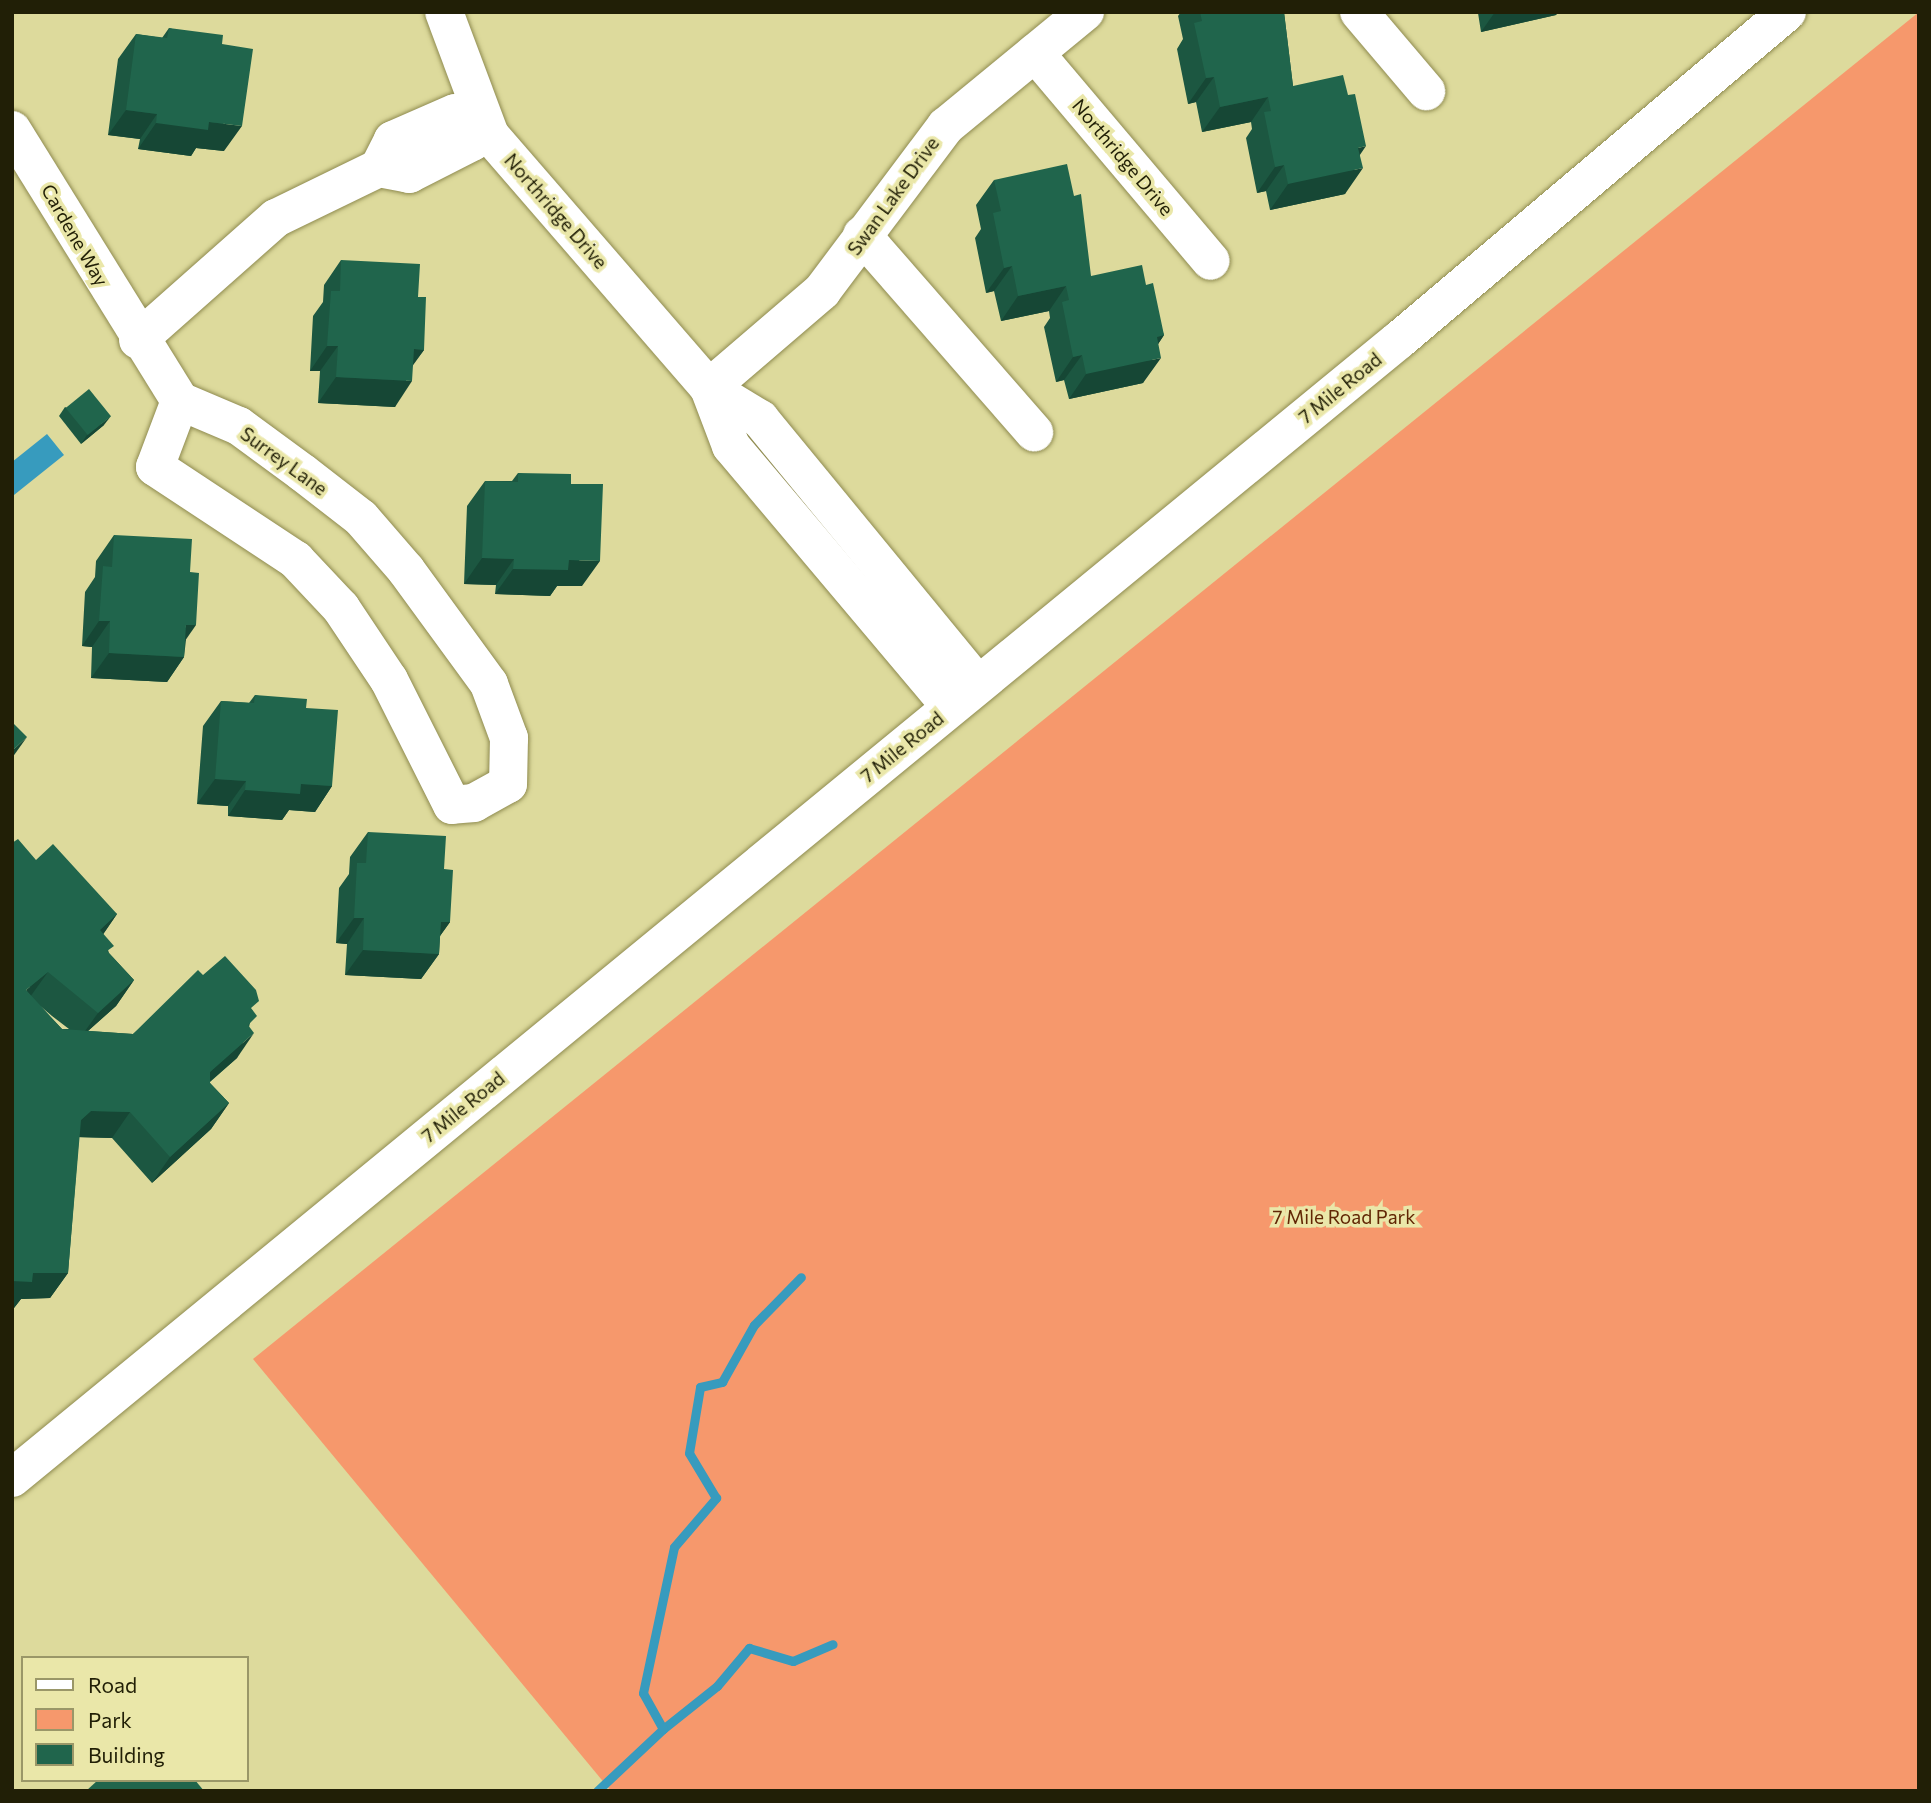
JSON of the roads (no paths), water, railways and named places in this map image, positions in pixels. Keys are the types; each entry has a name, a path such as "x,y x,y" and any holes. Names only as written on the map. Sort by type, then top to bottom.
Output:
{"street":[{"name":"Northridge Drive","path":"444,12 481,118 709,388 731,446 965,695"},
{"name":"Swan Lake Drive","path":"709,388 822,291 925,148 1086,12"},
{"path":"1359,12 1426,91"},
{"name":"7 Mile Road","path":"12,1478 965,695 1787,12"},
{"name":"Northridge Drive","path":"1035,53 1211,261"},
{"path":"180,401 138,340 276,218 379,168 394,140 455,113 481,118"},
{"name":"Cardene Way","path":"12,130 138,340"},
{"path":"862,235 1034,432"},
{"name":"Surrey Lane","path":"180,401 239,426 303,473 360,518 406,570 489,684 509,738 508,784 474,803 452,805 389,680 341,608 296,560 155,467 180,401"}],"water":[{"path":"47,434 64,455 14,495 12,462"}],"waterway":[{"path":"597,1791 663,1729 643,1693 674,1547 716,1498 689,1453 700,1387 722,1382 754,1325 801,1277"},
{"path":"663,1729 717,1686 749,1648 793,1661 833,1644"}],"park label":[{"name":"7 Mile Road Park","path":"1344,1217"}]}
